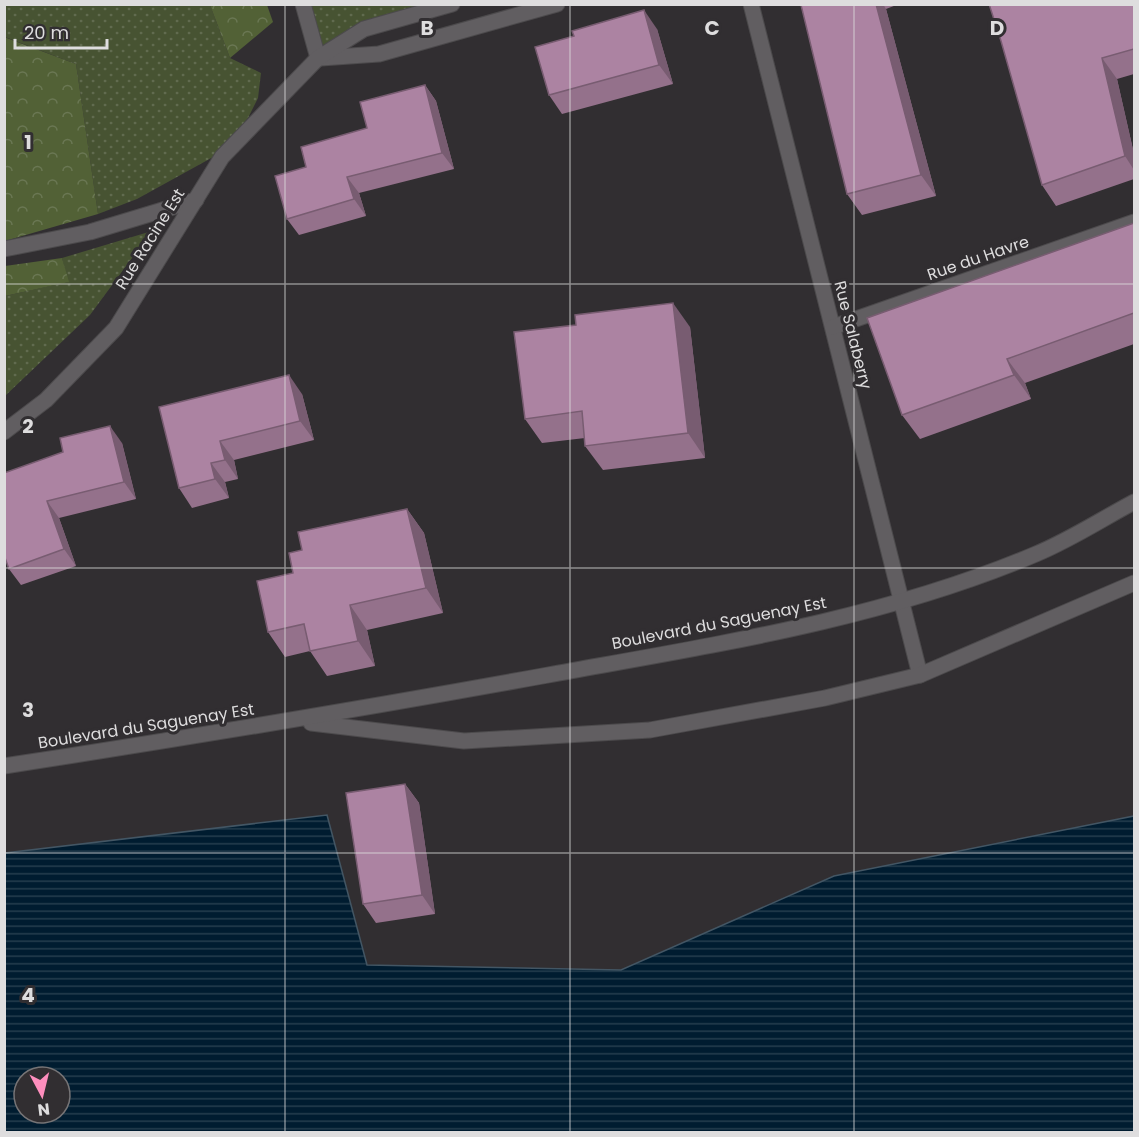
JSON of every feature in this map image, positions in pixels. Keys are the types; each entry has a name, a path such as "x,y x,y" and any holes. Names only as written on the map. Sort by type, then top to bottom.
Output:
{"main road":[{"path":"303,4 318,58 379,54 557,4"},
{"name":"Rue Racine Est","path":"4,432 46,400 116,328 222,157 318,58 364,29 452,4"},
{"name":"Rue Salaberry","path":"751,4 920,675"},
{"path":"4,249 90,232 196,200"},
{"name":"Rue du Havre","path":"832,327 1134,222"},
{"name":"Boulevard du Saguenay Est","path":"4,766 293,721 768,635 902,603 1039,553 1134,502"},
{"name":"Boulevard du Saguenay Est","path":"293,721 464,741 650,730 825,698 920,675 1134,584"}],"green space":[{"path":"4,5 210,5 230,58 261,73 258,98 248,118 215,156 137,199 98,214 76,64 5,37"},
{"path":"210,5 267,5 273,22 230,58"},
{"path":"303,5 452,5 364,29 318,58"},
{"path":"4,37 76,64 98,214 5,241"},
{"path":"152,231 90,315 5,396 5,296 68,282 62,258"},
{"path":"62,258 69,282 5,296 5,266"}],"water":[{"path":"327,815 367,965 621,970 834,876 1134,816 1134,1132 5,1132 5,853"}],"building":[{"path":"876,4 921,175 847,194 801,5"},
{"path":"989,4 1134,4 1134,49 1102,58 1125,156 1042,185"},
{"path":"644,10 659,65 549,95 535,47 574,36 572,31"},
{"path":"425,85 442,153 347,177 354,199 287,219 275,176 306,167 301,147 367,128 360,102"},
{"path":"1134,223 1134,313 1007,359 1014,375 902,415 867,318"},
{"path":"673,303 688,433 585,446 582,411 525,419 514,332 576,325 575,315"},
{"path":"289,375 300,421 220,441 225,460 211,463 215,479 179,488 159,407"},
{"path":"110,426 124,482 47,501 64,549 9,569 4,555 4,473 63,452 60,438"},
{"path":"407,509 426,588 350,605 358,641 310,651 304,624 268,632 257,581 293,573 289,553 302,550 298,532"},
{"path":"405,784 422,895 363,904 346,793"}]}
